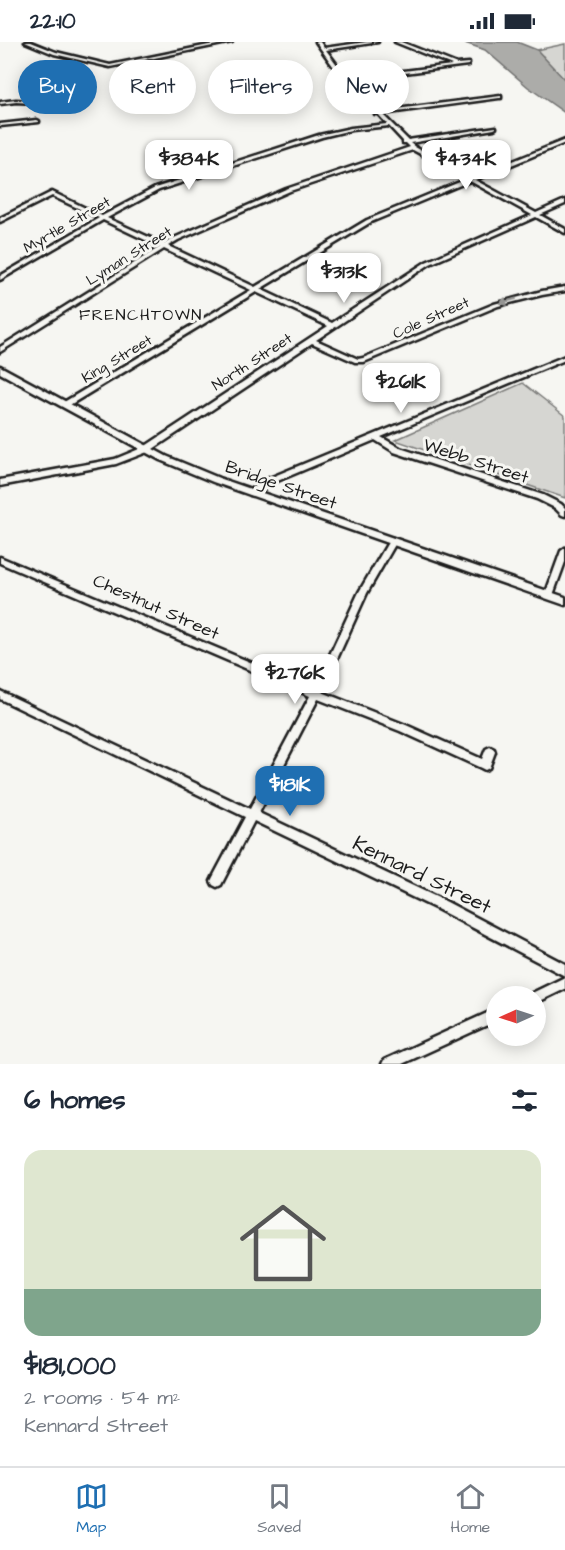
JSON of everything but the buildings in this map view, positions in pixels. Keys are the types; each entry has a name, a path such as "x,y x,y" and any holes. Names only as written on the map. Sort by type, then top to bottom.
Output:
{"street":[{"path":"27,42 55,53 110,66 230,42"},
{"path":"318,42 332,60"},
{"path":"325,49 376,42"},
{"path":"397,42 458,66"},
{"path":"409,72 468,64"},
{"path":"409,109 499,97"},
{"path":"0,104 18,101"},
{"path":"378,114 413,148 565,231"},
{"path":"0,125 37,121"},
{"name":"Myrtle Street","path":"0,278 146,194 338,132 388,125"},
{"path":"405,142 494,128"},
{"name":"King Street","path":"66,404 369,221 565,141"},
{"name":"Lyman Street","path":"0,350 164,246 288,190 413,148"},
{"path":"0,220 52,194 333,326"},
{"name":"North Street","path":"0,483 116,461 147,449 428,263 565,202"},
{"name":"Cole Street","path":"311,340 357,361 364,360 495,305 542,292 565,289"},
{"path":"253,493 265,483 565,358"},
{"name":"Bridge Street","path":"0,369 147,449 216,480 565,601"},
{"name":"Webb Street","path":"377,438 397,450 540,497 558,506 565,513"},
{"path":"217,881 317,693 363,592 393,541"},
{"path":"549,595 565,551"},
{"name":"Chestnut Street","path":"0,560 484,765 490,752"},
{"name":"Kennard Street","path":"0,695 443,906 565,970"},
{"path":"546,992 565,983"},
{"path":"388,1064 486,1020"}],"shaded area":[{"path":"462,42 517,42 537,50 565,80 565,113 528,87 485,50"},
{"path":"565,44 565,80 552,70 543,56 532,51"},
{"path":"523,383 565,416 565,498 395,440"}],"district":[{"name":"FRENCHTOWN","path":"141,315"}]}
